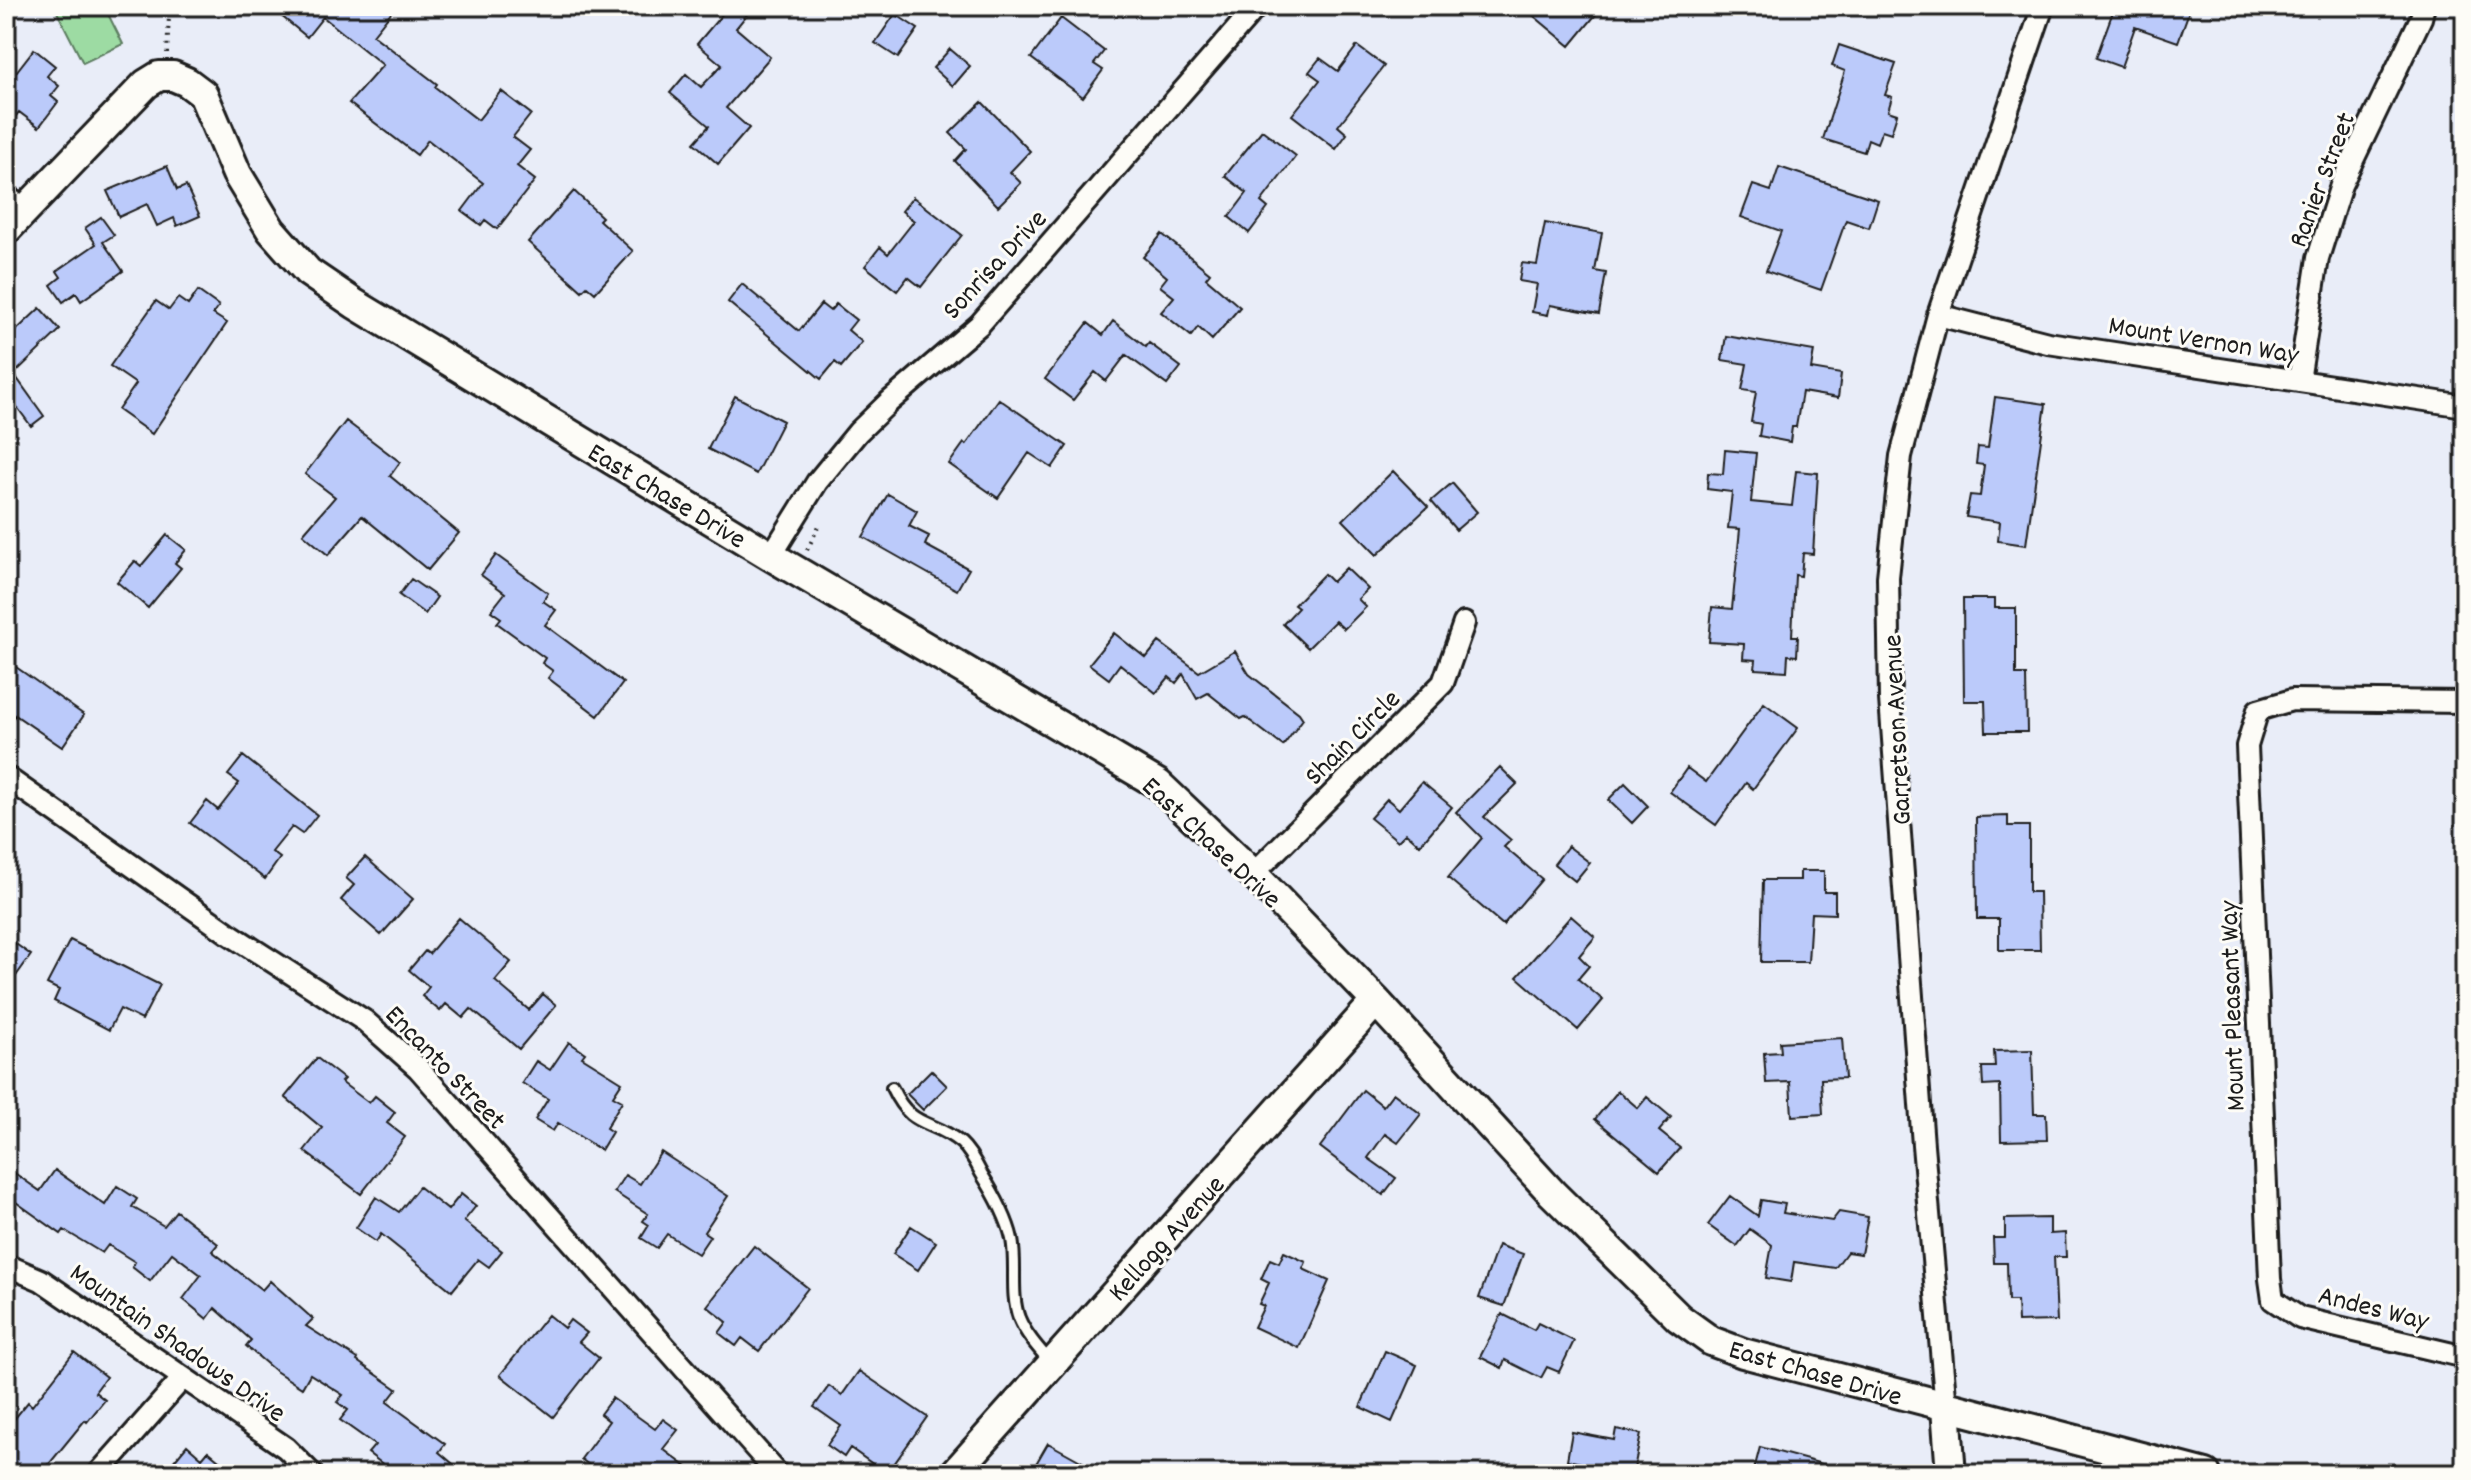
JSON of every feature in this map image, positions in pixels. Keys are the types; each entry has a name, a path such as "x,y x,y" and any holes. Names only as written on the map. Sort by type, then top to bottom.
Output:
{"street":[{"name":"Sonrisa Drive","path":"771,556 817,482 858,432 979,325 1257,6"},
{"name":"Garretson Avenue","path":"1951,1474 1890,699 1888,577 1901,456 1938,315 2043,6"},
{"name":"Ranier Street","path":"2299,381 2318,258 2341,185 2424,6"},
{"path":"12,211 170,64"},
{"name":"East Chase Drive","path":"170,64 203,94 242,183 271,230 308,272 398,333 1158,784 1253,874 1376,1001 1552,1193 1682,1321 1711,1341 1743,1353 2206,1474"},
{"name":"Mount Vernon Way","path":"1938,315 2048,343 2465,406"},
{"name":"Shain Circle","path":"1253,874 1443,683 1464,623"},
{"name":"Mount Pleasant Way","path":"2273,1300 2247,746 2258,710 2292,700 2465,702"},
{"name":"Encanto Street","path":"6,777 228,933 365,1021 418,1068 778,1474"},
{"name":"Kellogg Avenue","path":"954,1474 1376,1001"},
{"name":"Mountain Shadows Drive","path":"6,1265 41,1280 286,1448 312,1474"},
{"name":"Andes Way","path":"2273,1300 2300,1318 2465,1357"},
{"path":"98,1474 182,1379"}],"lane":[{"path":"892,1088 898,1102 919,1123 943,1131 963,1144 982,1174 1012,1238 1015,1302 1019,1319 1052,1364"}],"path":[{"path":"162,6 169,16 170,64"}],"green space":[{"path":"54,6 104,6 123,44 83,63"}],"building":[{"path":"269,6 396,6 373,35 437,84 435,87 478,120 501,91 531,114 513,137 530,150 517,166 535,180 497,229 485,220 481,225 462,211 483,183 428,140 417,155 349,103 383,65 323,17 307,37"},
{"path":"729,6 754,6 736,28 770,57 726,108 749,128 718,164 694,143 709,126 670,93 686,74 701,87 722,65 697,44"},
{"path":"1522,6 1603,6 1570,46"},
{"path":"2115,6 2191,6 2178,42 2135,27 2121,67 2096,58"},
{"path":"895,14 918,29 898,58 875,43"},
{"path":"1061,18 1104,51 1094,64 1103,70 1083,97 1031,58"},
{"path":"1839,45 1896,64 1885,95 1892,97 1888,111 1897,114 1891,133 1882,130 1877,143 1868,139 1864,152 1823,139 1845,71 1832,66"},
{"path":"1357,46 1384,66 1338,126 1347,134 1336,149 1292,115 1320,80 1309,72 1320,58 1338,71"},
{"path":"34,49 55,66 47,76 59,86 51,96 58,102 39,127 19,112 6,129 6,85"},
{"path":"950,49 970,66 953,86 933,68"},
{"path":"982,102 1030,151 1010,172 1021,183 998,206 955,161 966,149 950,133"},
{"path":"1262,130 1296,156 1261,202 1268,208 1249,233 1229,217 1247,193 1225,176"},
{"path":"167,166 177,190 186,186 200,216 177,226 174,218 157,226 147,204 119,217 107,191"},
{"path":"1779,167 1878,200 1869,228 1846,220 1821,290 1766,271 1781,231 1741,217 1753,185 1771,191"},
{"path":"574,191 602,217 599,220 633,251 595,293 587,286 582,291 528,242"},
{"path":"913,197 962,235 921,287 908,277 897,291 865,266 880,247 888,254 914,221 902,211"},
{"path":"101,217 114,235 103,242 123,271 81,301 76,293 63,302 51,285 61,277 57,271 96,244 85,228"},
{"path":"1545,223 1602,233 1595,271 1606,273 1599,314 1550,305 1548,315 1532,312 1537,284 1519,281 1522,263 1537,265"},
{"path":"1162,234 1210,273 1206,278 1240,307 1212,340 1198,327 1191,336 1161,312 1174,297 1160,286 1167,277 1143,257"},
{"path":"742,284 799,331 821,304 830,311 836,304 856,320 848,330 862,342 841,367 835,362 821,379 728,302"},
{"path":"198,291 219,306 213,314 227,323 152,434 118,410 136,384 110,366 156,301 169,310 178,298 188,305"},
{"path":"40,308 60,330 14,374 44,416 31,426 6,392 6,340"},
{"path":"1113,321 1146,347 1149,343 1181,367 1167,385 1126,355 1106,381 1095,372 1073,400 1045,379 1088,323 1103,335"},
{"path":"1726,336 1814,351 1811,369 1841,374 1838,398 1802,392 1790,442 1759,436 1761,424 1751,422 1756,392 1742,390 1747,364 1722,360"},
{"path":"735,396 783,421 756,474 708,449"},
{"path":"1995,397 2046,404 2026,545 1998,541 2000,522 1966,517 1970,495 1980,496 1984,465 1976,464 1978,447 1988,448"},
{"path":"999,399 1067,446 1052,468 1029,453 998,498 949,464"},
{"path":"346,421 400,462 390,476 459,533 428,570 362,516 328,555 303,534 335,497 305,474"},
{"path":"1725,450 1756,453 1751,502 1792,506 1796,471 1818,473 1813,554 1803,553 1801,576 1795,575 1792,636 1798,636 1797,656 1788,655 1787,671 1755,669 1756,660 1743,659 1744,644 1709,642 1712,607 1732,609 1740,529 1728,528 1732,492 1707,489 1708,473 1723,474"},
{"path":"1393,471 1428,507 1377,555 1343,520"},
{"path":"1452,483 1477,512 1456,530 1431,501"},
{"path":"888,494 917,511 909,526 929,536 925,545 969,569 957,590 863,537"},
{"path":"167,535 186,550 175,563 181,568 148,608 117,582 135,561 141,566"},
{"path":"496,555 548,593 543,601 556,610 545,625 623,683 598,716 548,678 553,671 542,663 545,658 497,623 501,618 491,611 505,593 481,575"},
{"path":"1346,568 1368,589 1358,599 1366,607 1344,629 1335,621 1308,648 1283,624 1298,608 1294,605 1324,574 1332,582"},
{"path":"411,579 437,597 425,614 399,595"},
{"path":"1963,599 1995,599 1995,608 2016,608 2016,675 2026,675 2027,732 1986,732 1985,701 1964,701"},
{"path":"1114,633 1146,658 1159,642 1199,672 1235,651 1249,674 1303,719 1283,746 1208,693 1197,699 1183,674 1176,683 1169,677 1156,693 1120,664 1109,679 1089,664"},
{"path":"6,660 84,715 62,747 15,715 6,728"},
{"path":"1764,703 1798,728 1753,789 1746,783 1716,825 1670,792 1687,768 1706,782"},
{"path":"243,756 317,815 302,834 292,827 272,852 280,858 265,879 190,823 207,801 218,810 239,783 228,775"},
{"path":"1500,767 1517,784 1484,817 1511,840 1504,847 1542,879 1503,925 1448,878 1482,838 1456,812"},
{"path":"1422,782 1452,807 1420,845 1406,833 1398,841 1370,818 1387,799 1399,809"},
{"path":"1625,783 1648,806 1632,823 1608,800"},
{"path":"2008,816 2008,826 2029,826 2029,892 2039,892 2040,950 1999,950 1999,919 1977,919 1976,817"},
{"path":"1568,846 1590,863 1575,881 1554,864"},
{"path":"365,857 413,899 381,935 341,900 354,885 346,878"},
{"path":"1800,871 1824,871 1824,892 1835,892 1835,914 1811,913 1808,962 1761,962 1763,880 1800,880"},
{"path":"1571,916 1595,937 1579,956 1589,966 1578,979 1603,1000 1578,1030 1517,977"},
{"path":"459,918 511,962 495,981 529,1010 543,994 556,1005 519,1049 471,1009 463,1018 446,1004 440,1011 422,996 429,987 409,970 425,951 429,954"},
{"path":"6,937 31,955 6,990"},
{"path":"70,940 160,985 142,1020 120,1009 109,1030 54,1001 59,990 47,984"},
{"path":"1842,1038 1845,1078 1821,1079 1823,1114 1792,1116 1790,1082 1766,1083 1764,1053 1781,1052 1780,1042"},
{"path":"569,1042 585,1053 582,1057 622,1082 613,1096 622,1101 606,1128 612,1132 601,1150 558,1123 553,1131 535,1120 548,1099 522,1083 536,1061 550,1070"},
{"path":"2032,1050 2034,1114 2046,1114 2047,1140 2001,1141 2000,1085 1983,1086 1982,1067 1995,1067 1994,1051"},
{"path":"317,1058 344,1079 341,1082 369,1103 375,1096 395,1112 387,1123 405,1137 361,1194 304,1151 322,1128 285,1097"},
{"path":"931,1070 947,1086 923,1110 907,1094"},
{"path":"1363,1090 1383,1106 1393,1093 1421,1114 1398,1143 1385,1134 1368,1158 1396,1178 1383,1195 1320,1147"},
{"path":"1618,1091 1638,1108 1647,1097 1671,1117 1659,1131 1680,1148 1659,1172 1595,1119"},
{"path":"661,1152 728,1196 704,1232 710,1236 698,1254 667,1234 657,1248 641,1238 649,1225 643,1221 648,1214 614,1192 625,1175 640,1184"},
{"path":"6,1167 40,1191 55,1170 105,1205 117,1186 137,1199 132,1207 164,1226 176,1211 218,1244 212,1251 262,1290 270,1281 313,1319 306,1326 358,1359 397,1389 387,1402 445,1444 439,1452 465,1474 406,1474 396,1467 392,1471 368,1453 375,1445 340,1420 348,1410 337,1402 343,1395 310,1374 302,1388 246,1346 251,1340 215,1308 207,1319 183,1299 201,1275 172,1253 150,1281 132,1267 135,1262 108,1245 102,1253 64,1230 61,1234 6,1195"},
{"path":"419,1187 448,1210 461,1194 476,1206 464,1221 502,1251 489,1267 478,1259 452,1291 381,1234 376,1242 356,1228 376,1197 399,1212"},
{"path":"1730,1196 1758,1216 1761,1200 1785,1204 1783,1213 1832,1221 1839,1212 1868,1217 1861,1254 1847,1252 1835,1268 1794,1262 1791,1282 1766,1278 1772,1245 1750,1229 1737,1246 1708,1225"},
{"path":"2050,1218 2050,1234 2065,1233 2066,1257 2054,1257 2057,1321 2018,1322 2017,1301 2008,1301 2007,1263 1994,1263 1993,1238 2005,1238 2005,1219"},
{"path":"911,1226 936,1242 918,1270 893,1254"},
{"path":"1498,1245 1523,1254 1504,1306 1479,1298"},
{"path":"754,1246 808,1288 759,1351 742,1338 736,1346 719,1333 727,1322 707,1306"},
{"path":"1284,1252 1306,1262 1303,1269 1329,1281 1299,1348 1254,1327 1264,1306 1259,1304 1269,1283 1261,1279 1270,1259 1279,1263"},
{"path":"1502,1314 1534,1330 1538,1323 1574,1341 1559,1372 1547,1367 1541,1378 1505,1360 1502,1368 1480,1357"},
{"path":"548,1315 564,1328 570,1320 587,1333 579,1342 599,1358 553,1417 500,1375"},
{"path":"1385,1351 1417,1365 1392,1422 1360,1407"},
{"path":"74,1352 106,1377 95,1392 105,1400 41,1474 6,1474 6,1429 28,1402 32,1406"},
{"path":"859,1371 927,1417 887,1474 850,1448 844,1457 827,1445 841,1426 814,1407 829,1386 842,1395"},
{"path":"612,1398 655,1429 663,1419 678,1430 663,1449 696,1474 601,1474 581,1459 609,1421 600,1414"},
{"path":"1616,1429 1641,1434 1633,1474 1584,1474 1586,1464 1567,1460 1572,1432 1614,1440"},
{"path":"1048,1443 1104,1474 1030,1474"},
{"path":"187,1445 202,1458 208,1451 236,1474 163,1474"},
{"path":"1760,1447 1837,1468 1836,1474 1753,1474"}]}
